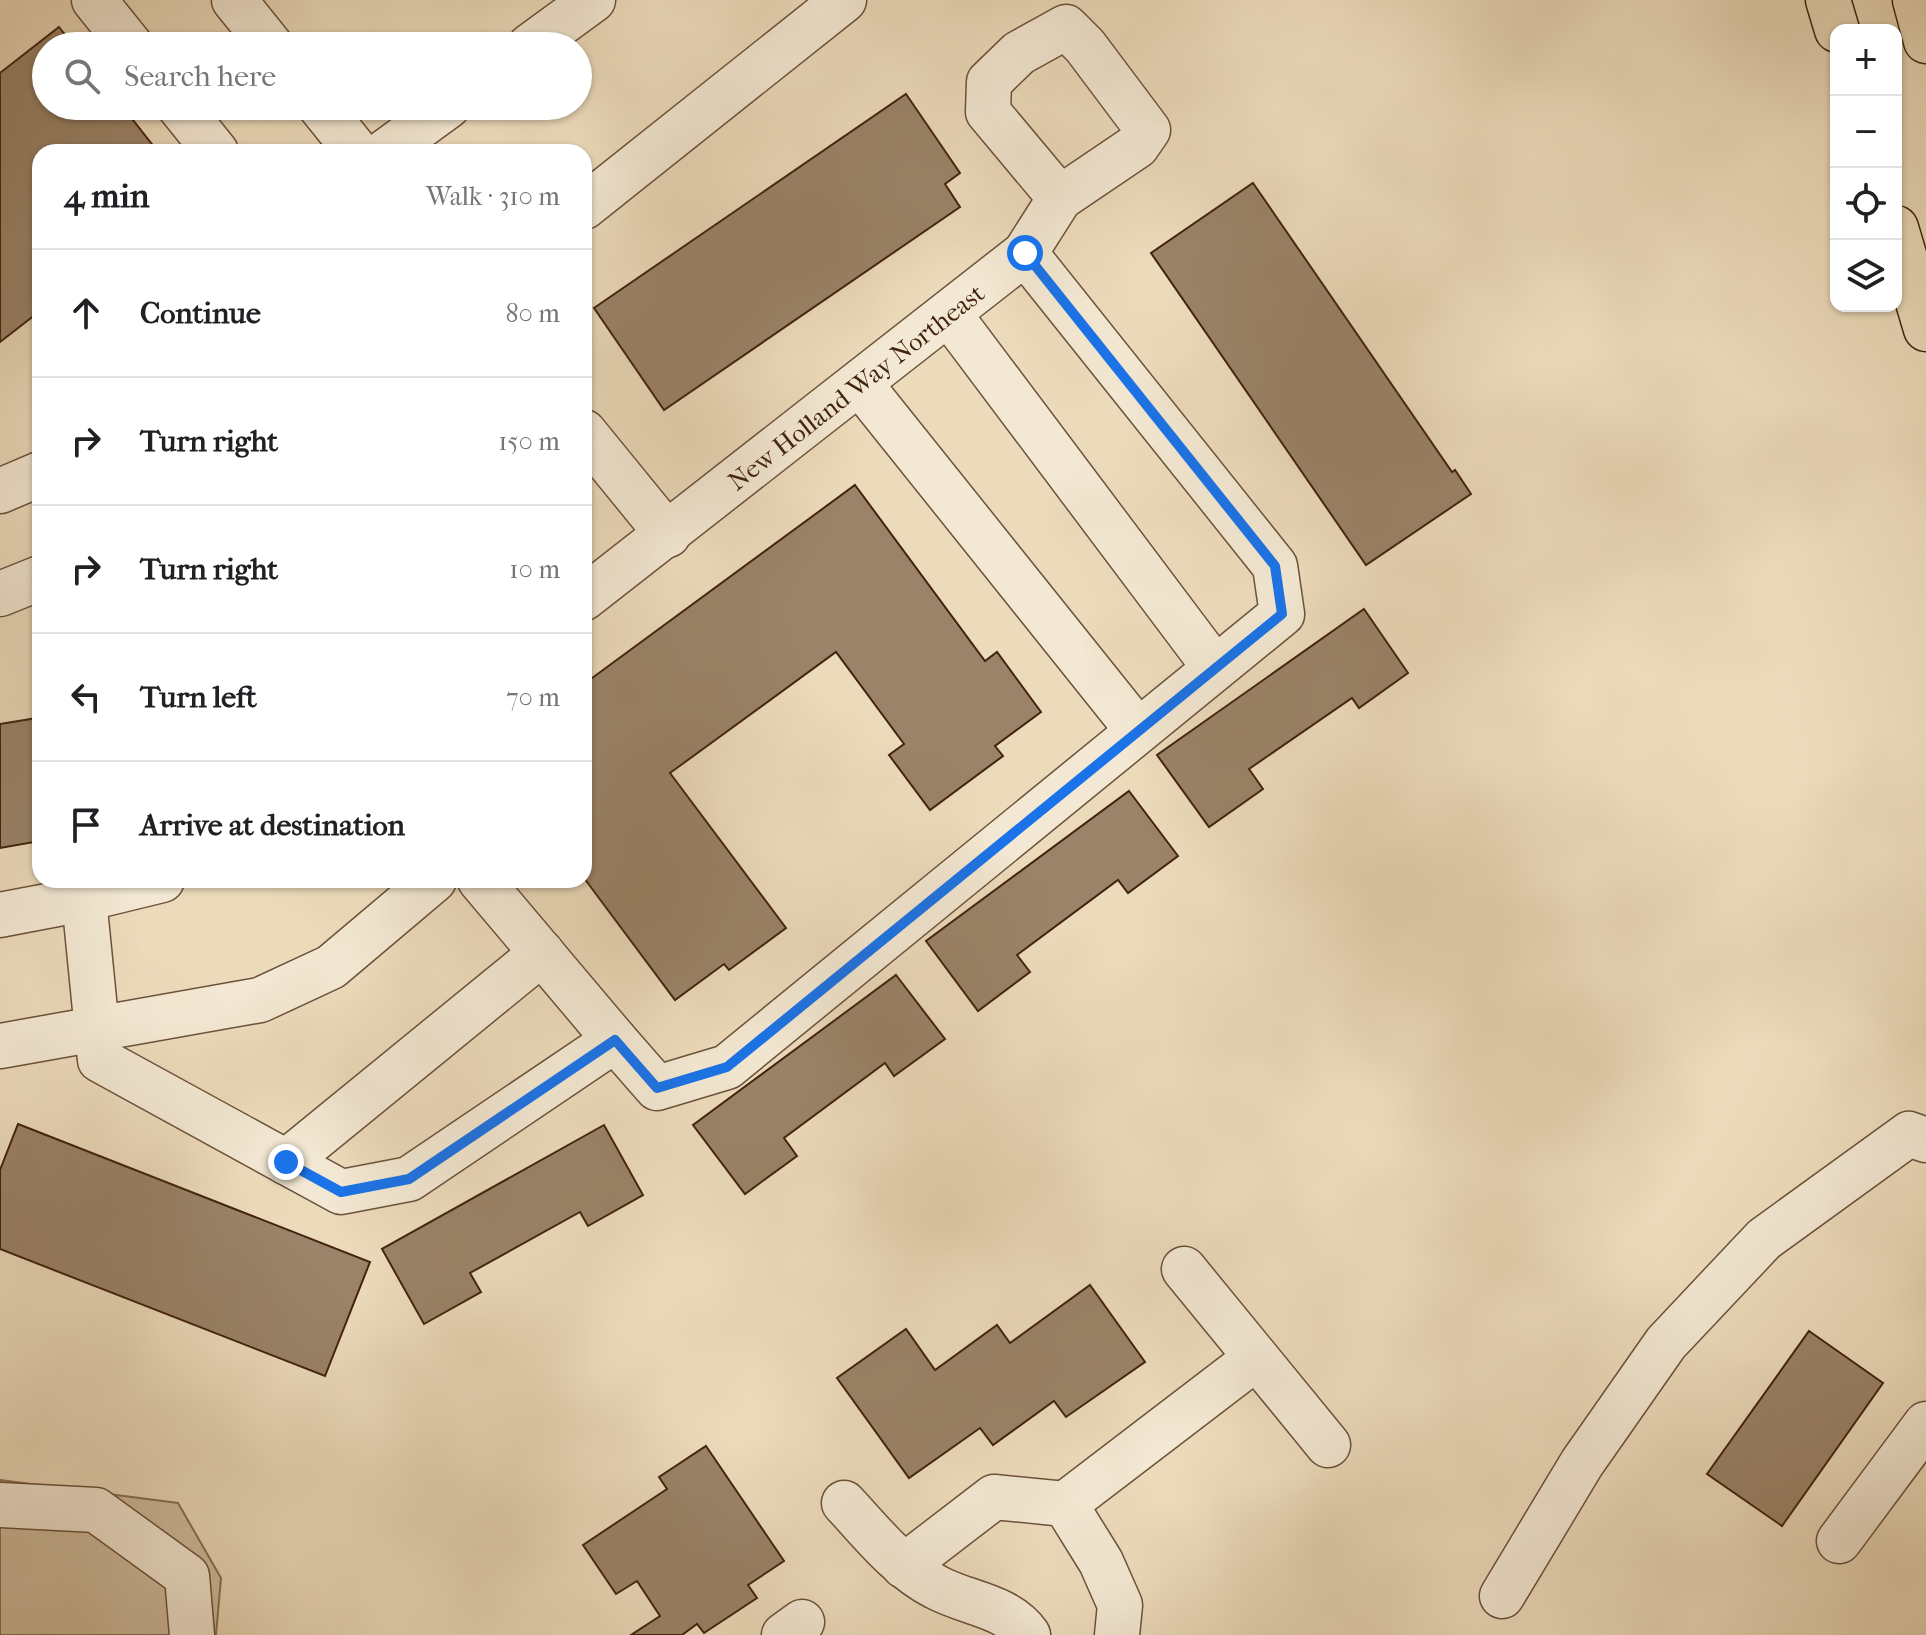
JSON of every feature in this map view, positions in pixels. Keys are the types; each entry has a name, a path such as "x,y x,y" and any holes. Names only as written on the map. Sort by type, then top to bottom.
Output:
{"main road":[{"path":"1828,0 1835,24"},
{"path":"1915,0 1926,41"},
{"path":"1900,240 1926,329"}],"street":[{"path":"94,0 120,32"},
{"path":"234,0 260,32"},
{"path":"592,201 844,0"},
{"path":"546,32 576,5"},
{"path":"190,120 210,144"},
{"path":"331,120 351,144"},
{"path":"396,144 429,120"},
{"name":"New Holland Way Northeast","path":"592,592 861,385 1025,253 1060,198"},
{"path":"487,888 657,1088 727,1067 1282,614 1275,566 1025,253"},
{"path":"949,314 1215,668"},
{"path":"861,385 1138,731"},
{"path":"592,442 668,535"},
{"path":"0,491 32,477"},
{"path":"0,594 32,581"},
{"path":"0,915 129,888"},
{"path":"0,1046 260,1000 331,967 425,888"},
{"path":"84,899 100,1060 341,1192 409,1179 615,1040"},
{"path":"286,1162 542,953"},
{"path":"1502,1596 1582,1463 1666,1343 1764,1239 1909,1134 1926,1140"},
{"path":"1184,1269 1328,1445"},
{"path":"904,1566 994,1497 1065,1504 1256,1358"},
{"path":"1839,1541 1926,1424"},
{"path":"844,1503 904,1566 1013,1630"},
{"path":"1065,1504 1101,1562 1120,1605 1117,1635"},
{"path":"0,1505 96,1510 136,1536 187,1576 192,1635"}],"shaded area":[{"path":"0,1480 178,1503 221,1578 216,1635 0,1635"}],"building":[{"path":"32,48 32,120 133,120 152,144 32,144 32,317 0,342 0,73"},
{"path":"906,94 960,173 945,184 960,207 664,410 594,308"},
{"path":"1253,183 1452,472 1455,470 1471,494 1366,565 1151,253"},
{"path":"855,485 985,661 997,652 1041,712 995,746 1003,756 930,810 889,755 904,744 836,652 670,773 786,928 729,970 724,964 675,1000 591,888 592,678"},
{"path":"1364,609 1408,673 1359,708 1352,698 1249,769 1263,789 1209,827 1157,755"},
{"path":"32,719 32,842 0,848 0,724"},
{"path":"1129,791 1178,856 1128,893 1118,880 1017,955 1030,972 978,1011 926,941"},
{"path":"896,975 945,1039 894,1076 885,1063 784,1138 797,1156 745,1194 693,1125"},
{"path":"18,1124 370,1262 325,1376 0,1249 0,1170"},
{"path":"604,1125 643,1195 588,1226 580,1212 470,1273 481,1292 424,1324 382,1249"},
{"path":"1090,1285 1145,1362 1066,1417 1054,1401 993,1445 980,1428 909,1478 837,1378 906,1329 935,1370 997,1325 1010,1343"},
{"path":"1809,1331 1883,1383 1782,1526 1707,1474"},
{"path":"706,1446 784,1561 748,1585 757,1598 704,1633 697,1624 682,1635 631,1635 660,1616 637,1581 616,1594 583,1545 667,1489 659,1477"}],"route":[{"path":"286,1162 341,1192 409,1179 615,1040 657,1088 727,1067 1282,614 1275,566 1025,253"}]}
